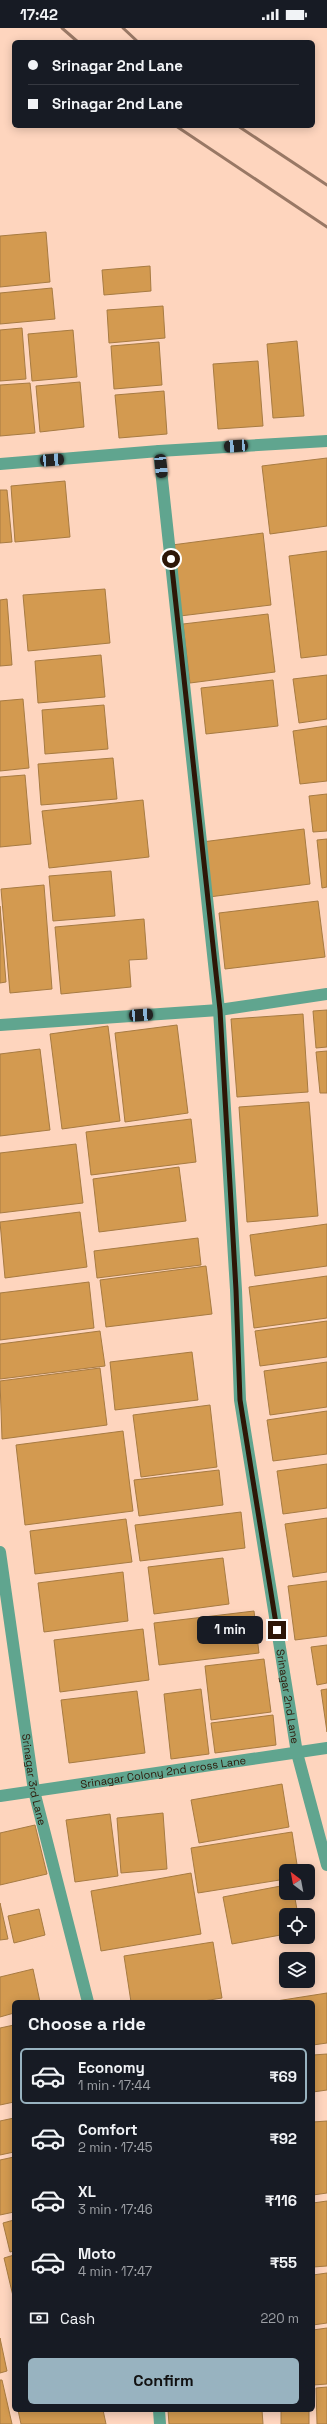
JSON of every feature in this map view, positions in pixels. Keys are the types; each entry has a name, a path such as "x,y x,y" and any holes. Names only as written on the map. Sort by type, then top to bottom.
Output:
{"street":[{"path":"0,464 159,450 327,441"},
{"name":"Srinagar 2nd Lane","path":"159,450 220,1010 236,1290 240,1400 296,1753 327,1865"},
{"path":"0,1025 220,1010 327,994"},
{"name":"Srinagar 3rd Lane","path":"0,1552 34,1791 87,2000"},
{"name":"Srinagar Colony 2nd cross Lane","path":"0,1796 327,1748"},
{"path":"159,2412 160,2424"}],"building":[{"path":"46,232 50,282 0,287 0,236"},
{"path":"150,266 151,291 104,295 102,270"},
{"path":"52,288 55,319 0,324 0,293"},
{"path":"163,306 165,338 109,343 107,310"},
{"path":"22,328 26,379 0,381 0,330"},
{"path":"73,330 77,377 32,381 28,334"},
{"path":"297,341 304,416 273,418 267,344"},
{"path":"159,342 162,385 114,389 111,346"},
{"path":"258,361 263,426 218,429 213,364"},
{"path":"80,382 84,427 40,432 36,386"},
{"path":"30,383 35,433 0,436 0,385"},
{"path":"164,391 167,434 119,438 115,395"},
{"path":"327,458 327,526 270,534 262,466"},
{"path":"65,481 70,537 15,542 11,486"},
{"path":"0,490 7,490 12,542 0,543"},
{"path":"263,533 271,605 180,616 172,545"},
{"path":"327,551 327,655 301,658 289,556"},
{"path":"105,589 110,643 28,651 23,595"},
{"path":"7,599 12,665 0,666 0,600"},
{"path":"268,614 275,672 190,683 183,624"},
{"path":"101,655 105,697 38,703 35,661"},
{"path":"327,675 327,719 299,723 293,679"},
{"path":"273,680 278,726 206,734 201,688"},
{"path":"23,699 29,768 0,771 0,701"},
{"path":"104,705 108,749 45,754 42,710"},
{"path":"327,726 327,781 300,784 293,731"},
{"path":"113,758 117,799 41,805 38,764"},
{"path":"25,775 31,844 0,847 0,777"},
{"path":"327,794 327,831 313,832 309,796"},
{"path":"143,800 149,857 49,868 42,811"},
{"path":"304,829 310,884 209,897 202,842"},
{"path":"327,839 327,887 322,888 317,840"},
{"path":"111,871 115,916 53,921 49,876"},
{"path":"44,885 52,989 10,993 1,889"},
{"path":"318,901 325,957 225,969 219,913"},
{"path":"0,906 6,982 0,983"},
{"path":"144,919 147,959 129,960 131,987 61,994 55,927"},
{"path":"327,1010 327,1047 316,1048 313,1011"},
{"path":"303,1014 308,1092 237,1097 231,1019"},
{"path":"177,1025 188,1113 125,1122 115,1033"},
{"path":"108,1026 120,1121 62,1129 50,1034"},
{"path":"40,1049 50,1130 0,1136 0,1054"},
{"path":"327,1051 327,1093 320,1093 316,1052"},
{"path":"309,1102 318,1216 247,1222 239,1107"},
{"path":"191,1119 196,1162 91,1175 86,1132"},
{"path":"76,1144 83,1203 0,1213 0,1153"},
{"path":"179,1167 186,1221 99,1232 93,1179"},
{"path":"80,1212 87,1267 5,1278 0,1222"},
{"path":"327,1224 327,1266 255,1276 250,1235"},
{"path":"198,1238 201,1265 97,1278 94,1251"},
{"path":"206,1266 212,1314 106,1327 100,1280"},
{"path":"327,1276 327,1318 254,1328 249,1287"},
{"path":"89,1282 94,1328 0,1340 0,1293"},
{"path":"327,1321 327,1357 260,1366 255,1331"},
{"path":"100,1331 105,1366 0,1379 0,1344"},
{"path":"192,1352 198,1400 115,1410 110,1362"},
{"path":"327,1362 327,1407 270,1415 264,1371"},
{"path":"100,1368 107,1425 2,1439 0,1381"},
{"path":"210,1405 217,1467 141,1477 133,1415"},
{"path":"327,1411 327,1454 273,1461 267,1420"},
{"path":"123,1431 133,1511 25,1525 16,1445"},
{"path":"327,1464 327,1508 283,1514 277,1471"},
{"path":"219,1470 223,1505 139,1516 134,1480"},
{"path":"241,1512 245,1548 140,1561 135,1525"},
{"path":"327,1518 327,1572 293,1577 285,1524"},
{"path":"126,1519 132,1562 35,1574 30,1531"},
{"path":"223,1558 229,1604 154,1614 148,1567"},
{"path":"123,1572 128,1621 44,1632 38,1583"},
{"path":"327,1581 327,1636 295,1640 288,1586"},
{"path":"254,1611 259,1653 159,1665 154,1623"},
{"path":"143,1629 149,1680 60,1692 54,1640"},
{"path":"327,1645 327,1683 317,1685 311,1647"},
{"path":"264,1659 271,1712 211,1720 205,1666"},
{"path":"201,1689 209,1754 171,1759 164,1694"},
{"path":"327,1689 327,1732 321,1690"},
{"path":"137,1691 145,1753 69,1763 61,1700"},
{"path":"273,1715 276,1745 215,1753 211,1723"},
{"path":"282,1784 289,1827 199,1843 191,1800"},
{"path":"163,1813 167,1869 121,1873 117,1818"},
{"path":"110,1814 118,1876 75,1882 66,1820"},
{"path":"35,1825 47,1874 0,1885 0,1833"},
{"path":"292,1832 297,1864 279,1864 279,1880 198,1893 191,1848"},
{"path":"191,1873 201,1934 101,1951 91,1891"},
{"path":"279,1886 279,1900 295,1900 297,1908 279,1908 279,1935 232,1944 223,1897"},
{"path":"0,1903 8,1939 0,1940"},
{"path":"39,1909 45,1935 14,1943 8,1916"},
{"path":"213,1942 222,1998 210,2000 131,2000 124,1956"},
{"path":"33,1969 40,2000 12,2000 12,2014 0,2017 0,1977"},
{"path":"327,1993 327,2043 315,2045 315,2000 283,2000"},
{"path":"12,2025 12,2102 0,2105 0,2028"},
{"path":"327,2054 327,2090 315,2092 315,2055"},
{"path":"12,2118 12,2152 0,2155 0,2121"},
{"path":"327,2121 327,2193 315,2195 315,2122"},
{"path":"12,2157 12,2212 0,2215 0,2160"},
{"path":"327,2201 327,2266 315,2267 315,2203"},
{"path":"12,2221 12,2252 10,2252 3,2223"},
{"path":"12,2256 12,2292 4,2258"},
{"path":"327,2273 327,2323 315,2325 315,2275"},
{"path":"327,2328 327,2384 315,2385 315,2330"},
{"path":"0,2338 7,2371 0,2373"},
{"path":"0,2380 2,2380 12,2424 0,2424"},
{"path":"327,2387 327,2424 317,2424 316,2388"},
{"path":"18,2412 103,2412 106,2424 21,2424"},
{"path":"168,2412 262,2412 263,2424 169,2424"},
{"path":"281,2412 309,2412 309,2424 281,2424"}],"railway":[{"path":"62,28 76,40"},
{"path":"123,28 136,40"},
{"path":"179,128 327,227"},
{"path":"241,128 327,185"}],"route":[{"path":"171,559 220,1010 236,1290 240,1400 277,1630"}]}
